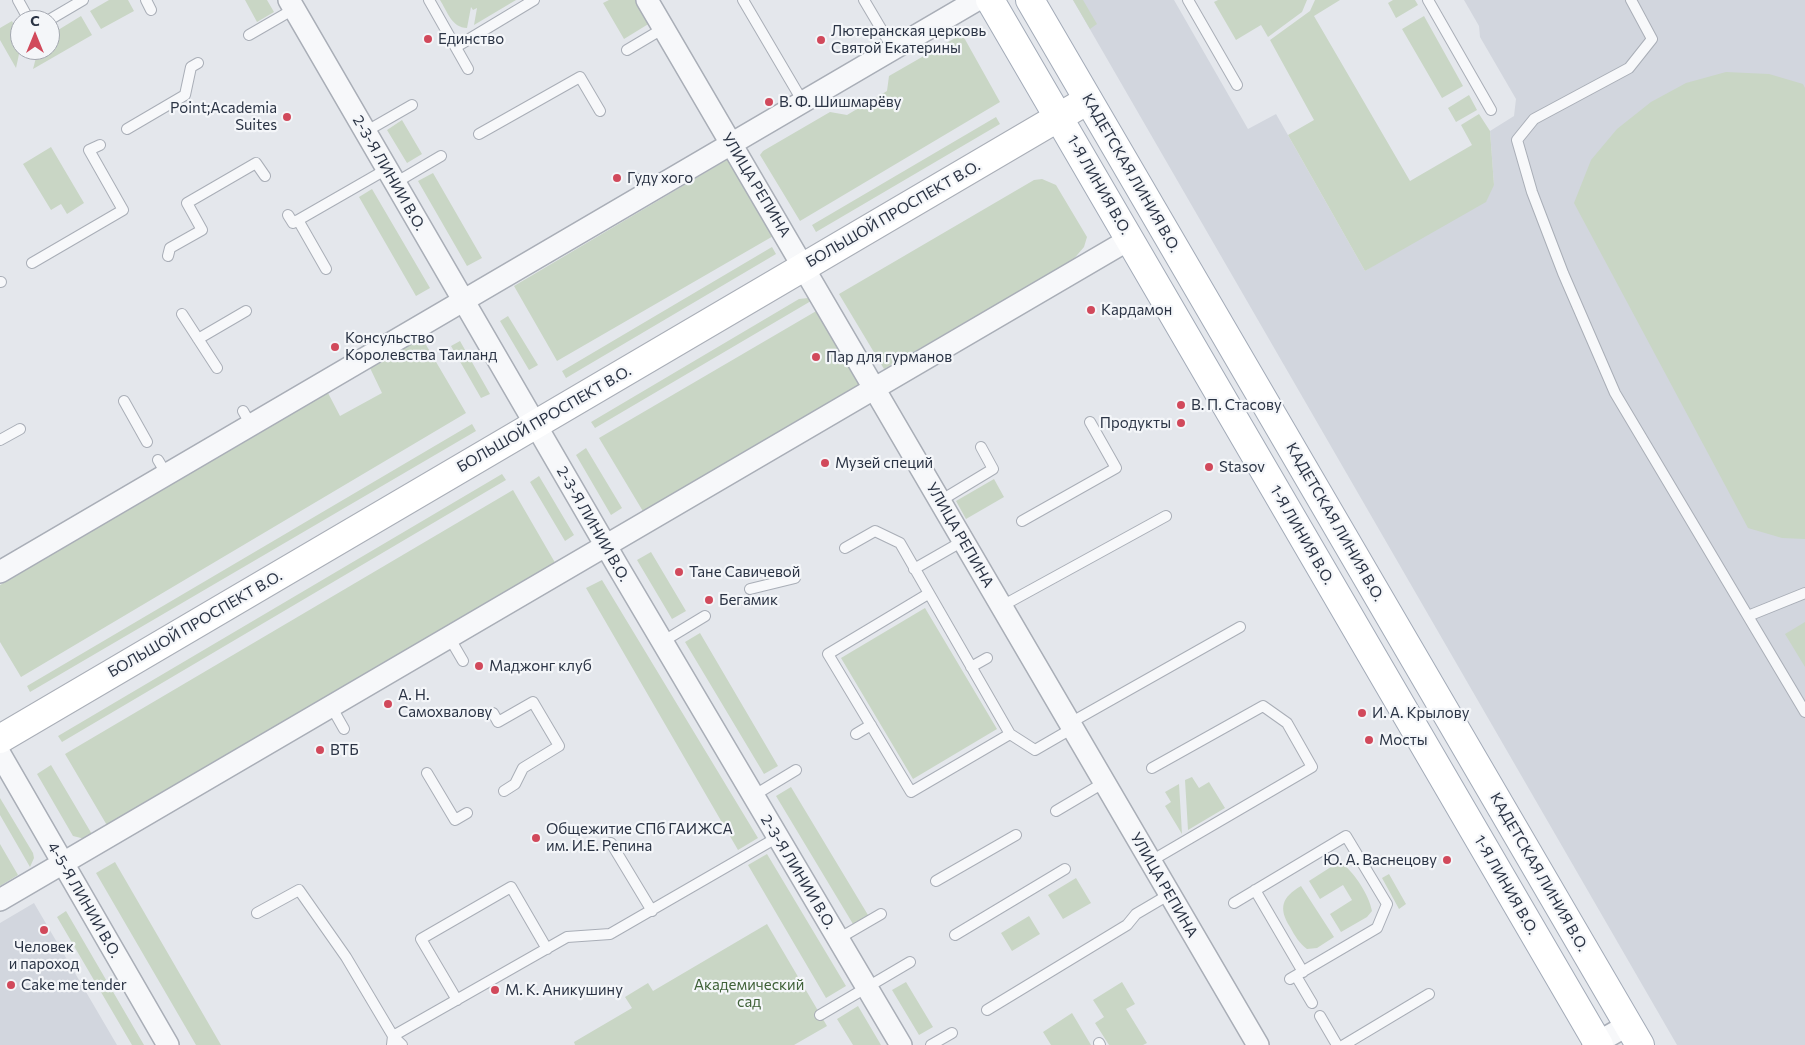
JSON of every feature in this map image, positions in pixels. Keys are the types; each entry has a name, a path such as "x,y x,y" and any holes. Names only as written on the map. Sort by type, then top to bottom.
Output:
{"main road":[{"name":"1-Я ЛИНИЯ В.О.","path":"990,0 1596,1044"},
{"name":"КАДЕТСКАЯ ЛИНИЯ В.О.","path":"1030,0 1634,1035"},
{"name":"БОЛЬШОЙ ПРОСПЕКТ В.О.","path":"0,738 1088,100"}],"street":[{"name":"УЛИЦА РЕПИНА","path":"647,0 940,501 971,546 1002,606 1016,642 1111,788 1170,894 1195,926 1242,1007 1258,1045"},
{"path":"0,572 162,468 247,418 463,301 644,186 732,144 977,0"},
{"name":"2-3-Я ЛИНИИ В.О.","path":"291,4 605,545 900,1045"},
{"path":"0,900 1130,239"},
{"name":"4-5-Я ЛИНИИ В.О.","path":"0,754 168,1045"},
{"path":"1596,1044 1634,1035"}],"lane":[{"path":"60,14 83,0"},
{"path":"146,0 151,10"},
{"path":"430,0 468,69"},
{"path":"456,47 534,0"},
{"path":"743,0 803,102"},
{"path":"864,0 893,49"},
{"path":"1188,0 1237,85"},
{"path":"1428,0 1491,110"},
{"path":"1631,0 1652,39 1635,61 1629,68 1534,120 1517,140 1532,192 1560,264 1615,393 1805,712"},
{"path":"248,35 291,4"},
{"path":"626,50 664,28"},
{"path":"127,129 185,95 191,67 198,63"},
{"path":"479,134 580,77 600,110"},
{"path":"365,132 412,105"},
{"path":"32,263 123,210 89,150 100,144"},
{"path":"326,269 293,218 441,156"},
{"path":"168,256 170,248 202,230 187,204 256,163 264,176"},
{"path":"198,339 246,311"},
{"path":"182,314 217,368"},
{"path":"124,401 147,442"},
{"path":"1022,521 1116,468 1090,422"},
{"path":"0,440 20,429"},
{"path":"940,501 993,469 981,447"},
{"path":"1002,606 1166,516"},
{"path":"845,548 875,531 900,543 1010,734 1036,750 1071,726 1240,627"},
{"path":"914,569 971,546"},
{"path":"750,589 796,578"},
{"path":"1748,616 1805,592"},
{"path":"928,594 828,654 911,792 1010,734"},
{"path":"662,642 705,616"},
{"path":"449,637 463,661"},
{"path":"970,667 987,658"},
{"path":"493,713 498,722 533,702 559,746 524,768 515,784 504,790"},
{"path":"331,706 344,729"},
{"path":"1151,861 1312,767 1287,724 1263,706 1152,768"},
{"path":"856,734 872,725"},
{"path":"753,796 796,770"},
{"path":"427,773 455,820 467,813"},
{"path":"1056,811 1111,788"},
{"path":"936,881 1016,835"},
{"path":"1234,903 1346,836 1387,904 1377,928 1296,976"},
{"path":"392,1041 457,1000 567,937 610,934 778,837"},
{"path":"611,843 652,911"},
{"path":"954,935 1065,870"},
{"path":"457,1000 421,939 511,887 547,949"},
{"path":"258,913 299,890 346,957 392,1041 402,1045"},
{"path":"1255,890 1296,976 1312,1003"},
{"path":"987,1010 1128,925 1136,914 1170,894"},
{"path":"838,939 881,914"},
{"path":"820,1015 910,962"},
{"path":"1344,1045 1430,994"},
{"path":"1320,1016 1337,1045"},
{"path":"931,1045 952,1033"}],"shaded area":[{"path":"1073,0 1174,0 1248,129 1276,114 1365,271 1494,185 1490,131 1514,116 1516,99 1480,37 1479,26 1464,0 1805,0 1805,1045 1677,1045"},
{"path":"34,903 117,1045 0,1045 0,923"}],"green space":[{"path":"109,0 128,0 134,11 101,29 90,11"},
{"path":"245,0 267,0 274,12 257,22"},
{"path":"440,0 516,0 474,25 477,8 473,10 471,7 467,28 454,22"},
{"path":"609,0 637,0 650,23 624,39 603,3"},
{"path":"1073,0 1083,0 1097,24 1090,29"},
{"path":"1218,0 1307,0 1302,12 1268,37 1261,25 1236,40 1214,2"},
{"path":"1315,0 1340,0 1314,16 1410,181 1472,145 1461,125 1479,114 1490,131 1494,185 1486,202 1365,271 1288,135 1314,120 1270,40 1310,11"},
{"path":"1393,0 1415,0 1418,5 1396,18 1388,3"},
{"path":"81,16 92,35 60,53 60,29"},
{"path":"1424,16 1463,86 1442,98 1402,29"},
{"path":"10,22 10,58 0,40 0,28"},
{"path":"962,34 1000,102 800,221 760,155 763,151 830,112 847,115 887,91 889,76"},
{"path":"11,60 18,60 16,68"},
{"path":"35,60 49,60 33,69"},
{"path":"1726,72 1769,74 1803,84 1805,88 1805,539 1782,538 1748,528 1574,203 1591,160 1617,129 1651,102 1686,83"},
{"path":"1469,95 1477,110 1456,122 1448,108"},
{"path":"996,117 1000,124 816,232 812,225"},
{"path":"402,120 422,154 407,163 387,130"},
{"path":"51,147 84,203 67,214 61,204 51,210 23,164"},
{"path":"730,158 775,235 557,361 514,286"},
{"path":"433,173 482,258 467,266 418,181"},
{"path":"1042,179 1056,185 1087,237 1084,247 1072,261 884,369 839,294 1034,180"},
{"path":"372,189 430,288 416,296 359,197"},
{"path":"772,247 776,254 566,378 562,371"},
{"path":"808,298 811,301 595,428 591,422 799,299"},
{"path":"818,310 863,386 644,513 599,438"},
{"path":"508,316 538,365 529,370 500,321"},
{"path":"422,338 466,413 21,677 0,642 0,585 328,393 340,416 382,393 370,368"},
{"path":"460,341 490,394 481,398 451,346"},
{"path":"472,424 476,431 30,692 27,686"},
{"path":"586,448 622,508 611,515 576,455"},
{"path":"502,474 506,480 62,742 58,736"},
{"path":"539,476 574,535 565,541 530,482"},
{"path":"994,479 1004,497 966,519 956,501"},
{"path":"513,490 557,566 108,827 65,754"},
{"path":"651,552 686,611 672,619 637,560"},
{"path":"602,580 758,838 738,850 586,588"},
{"path":"925,608 997,729 913,779 841,658"},
{"path":"1805,622 1805,667 1785,634"},
{"path":"700,633 778,766 764,774 685,642"},
{"path":"51,765 93,836 85,839 73,836 37,774"},
{"path":"1192,777 1199,788 1209,782 1225,808 1188,830 1185,780"},
{"path":"1179,784 1182,834 1165,806 1171,802 1165,792"},
{"path":"791,787 868,915 853,924 776,796"},
{"path":"0,798 33,853 34,858 30,867 0,815"},
{"path":"0,844 18,875 0,886"},
{"path":"767,854 846,986 826,998 748,865"},
{"path":"115,862 221,1045 196,1045 96,873"},
{"path":"1343,864 1361,885 1372,911 1367,917 1341,932 1330,914 1352,900 1343,885 1320,899 1309,881 1334,865"},
{"path":"1389,874 1406,904 1399,909 1382,878"},
{"path":"1076,878 1091,903 1063,919 1048,895"},
{"path":"1301,886 1334,937 1317,948 1307,949 1297,939 1284,914 1283,909 1286,899"},
{"path":"66,911 144,1045 132,1045 57,917"},
{"path":"1029,916 1040,934 1012,951 1001,933"},
{"name":"Академический сад","path":"767,924 827,1026 794,1045 575,1045 574,1042 632,1008 625,997 648,983 653,991"},
{"path":"906,982 933,1027 919,1035 892,990"},
{"path":"1122,982 1135,1004 1126,1009 1147,1043 1143,1045 1109,1045 1095,1023 1104,1017 1093,1000"},
{"path":"858,1006 881,1045 853,1045 837,1019"},
{"path":"1072,1013 1091,1045 1051,1045 1043,1032"}],"place":[{"name":"Единство","path":"428,39"},
{"name":"Лютеранская церковь Святой Екатерины","path":"821,40"},
{"name":"В. Ф. Шишмарёву","path":"769,102"},
{"name":"Point;Academia Suites","path":"287,117"},
{"name":"Гуду хого","path":"617,178"},
{"name":"Кардамон","path":"1091,310"},
{"name":"Консульство Королевства Таиланд","path":"335,347"},
{"name":"Пар для гурманов","path":"816,357"},
{"name":"В. П. Стасову","path":"1181,405"},
{"name":"Продукты","path":"1181,423"},
{"name":"Музей специй","path":"825,463"},
{"name":"Stasov","path":"1209,467"},
{"name":"Тане Савичевой","path":"679,572"},
{"name":"Бегамик","path":"709,600"},
{"name":"Маджонг клуб","path":"479,666"},
{"name":"А. Н. Самохвалову","path":"388,704"},
{"name":"И. А. Крылову","path":"1362,713"},
{"name":"Мосты","path":"1369,740"},
{"name":"ВТБ","path":"320,750"},
{"name":"Общежитие СПб ГАИЖСА им. И.Е. Репина","path":"536,838"},
{"name":"Ю. А. Васнецову","path":"1447,860"},
{"name":"Человек и пароход","path":"44,930"},
{"name":"Cake me tender","path":"11,985"},
{"name":"М. К. Аникушину","path":"495,990"}]}
